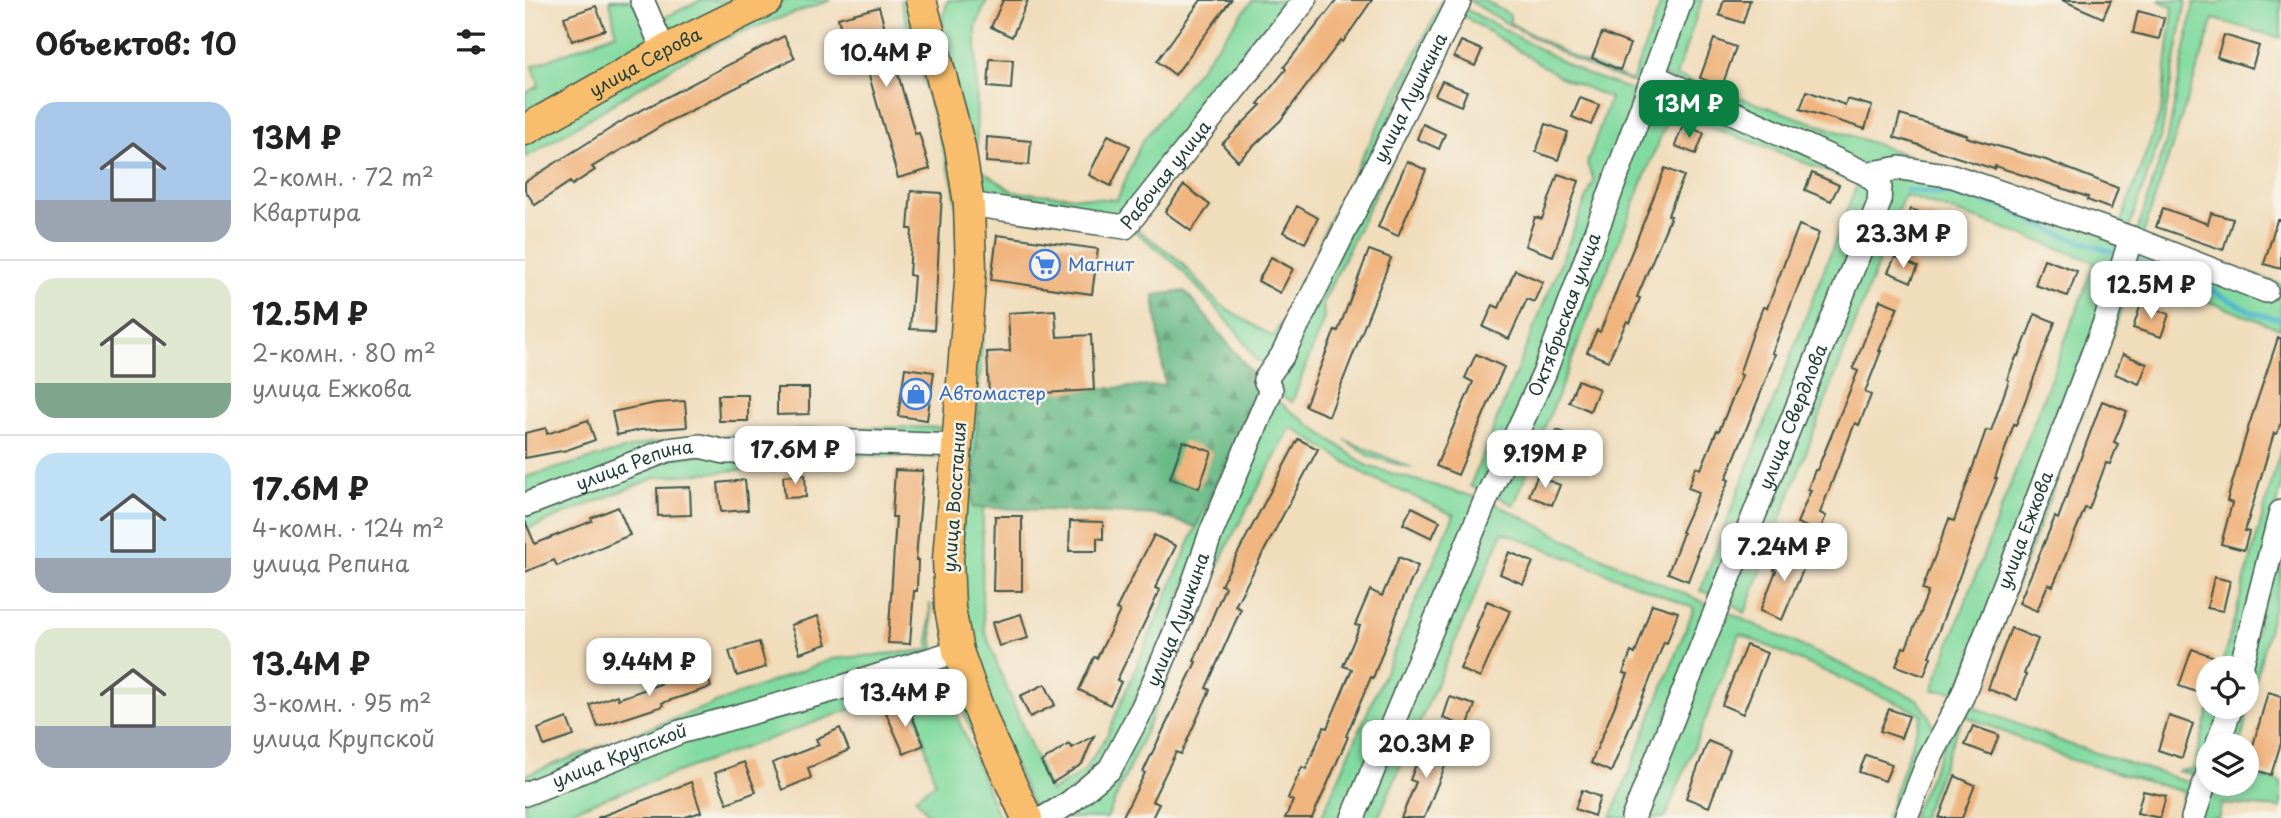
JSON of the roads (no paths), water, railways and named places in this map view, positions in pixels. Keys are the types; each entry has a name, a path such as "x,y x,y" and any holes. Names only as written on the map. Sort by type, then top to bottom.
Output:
{"main road":[{"name":"улица Серова","path":"525,130 664,51 768,0"},
{"name":"улица Восстания","path":"926,1 932,41 960,147 969,204 971,271 948,559 950,608 958,651 991,740 1027,818"}],"street":[{"path":"642,0 664,51"},
{"name":"Рабочая улица","path":"969,204 1125,227 1305,0"},
{"name":"Октябрьская улица","path":"1353,818 1487,497 1545,374 1681,0"},
{"name":"улица Лушкина","path":"1044,818 1069,803 1110,769 1143,708 1181,618 1268,385 1459,1"},
{"path":"1653,76 1867,174 1900,169 1953,176 2131,238 2266,291"},
{"name":"улица Свердлова","path":"1633,818 1879,203 1880,186 1867,174"},
{"name":"улица Ежкова","path":"1906,818 1928,762 1962,697 2105,322 2131,238"},
{"name":"улица Репина","path":"525,505 668,450 701,446 725,452 751,453 829,441 958,446"},
{"path":"2244,656 2281,512"},
{"name":"улица Крупской","path":"525,794 680,732 833,690 958,651"},
{"path":"2193,818 2200,796"}],"waterway":[{"path":"1906,190 1954,195 2003,206 2057,233 2119,254"},
{"path":"2132,259 2211,290 2254,313 2281,319"}],"place":[{"name":"Магнит","path":"1045,265"},
{"name":"Автомастер","path":"916,394"}]}
